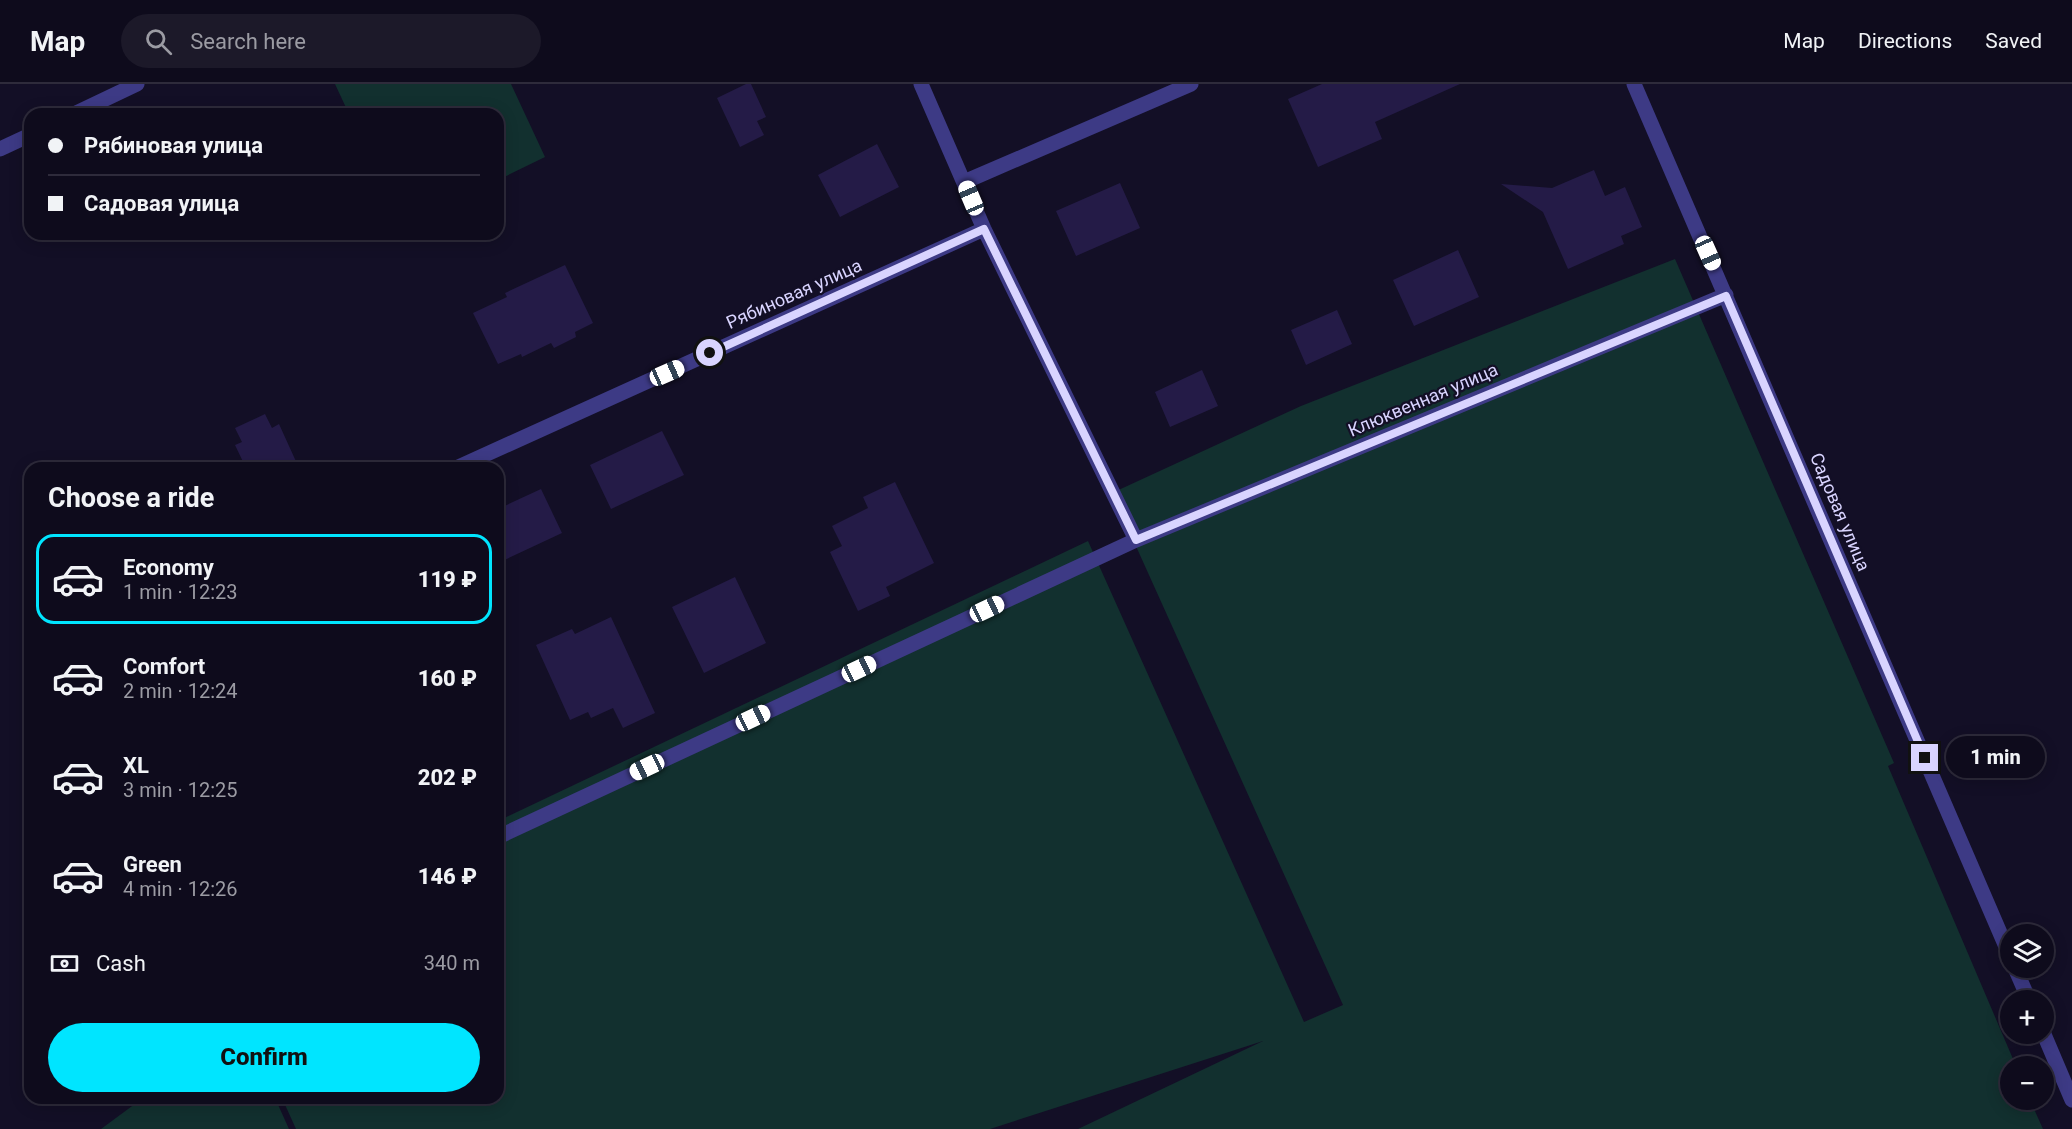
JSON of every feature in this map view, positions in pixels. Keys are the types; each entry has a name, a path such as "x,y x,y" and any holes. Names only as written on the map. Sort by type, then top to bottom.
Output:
{"street":[{"path":"87,108 137,84"},
{"path":"921,84 984,229 1136,540"},
{"path":"964,182 1191,84"},
{"name":"Садовая улица","path":"1635,84 2000,933"},
{"path":"0,149 24,138"},
{"name":"Рябиновая улица","path":"469,462 984,229"},
{"name":"Клюквенная улица","path":"504,834 1136,540 1726,296"},
{"path":"2048,1044 2072,1100"}],"green space":[{"path":"335,84 511,84 545,157 504,177 504,108 346,108"},
{"path":"1675,259 1894,763 1888,766 2000,1028 2000,1044 2007,1044 2012,1056 2000,1056 2000,1110 2034,1110 2043,1129 1078,1129 1263,1041 990,1129 296,1129 285,1104 504,1104 504,818 1088,541 1304,1022 1343,1005 1112,493 1301,406"},
{"path":"135,1104 278,1104 289,1129 101,1129"}],"building":[{"path":"746,84 751,84 766,117 757,121 764,135 740,147 717,98"},
{"path":"1322,84 1460,84 1375,122 1382,139 1318,167 1288,99"},
{"path":"877,144 899,187 840,217 818,175"},
{"path":"1594,170 1605,196 1625,187 1642,227 1621,236 1624,244 1568,269 1543,212 1501,184 1552,188"},
{"path":"1120,183 1140,228 1076,256 1056,211"},
{"path":"1458,250 1479,297 1414,326 1393,280"},
{"path":"565,265 593,323 575,332 576,337 554,348 551,343 522,357 521,354 498,364 473,313 507,297 505,293"},
{"path":"1337,310 1352,344 1306,365 1291,330"},
{"path":"1202,370 1218,406 1170,427 1155,392"},
{"path":"265,414 272,428 279,424 296,462 243,462 235,445 242,442 235,428"},
{"path":"662,431 684,475 611,509 590,465"},
{"path":"895,482 934,563 886,587 890,596 858,611 830,552 842,546 832,526 868,508 863,497"},
{"path":"541,489 562,533 504,560 504,506"},
{"path":"735,577 766,643 704,673 672,607"},
{"path":"611,617 655,713 623,728 613,708 591,718 588,712 570,720 536,645 572,629 575,634"}],"route":[{"path":"710,353 984,229 1136,540 1726,296 1925,758"}]}
